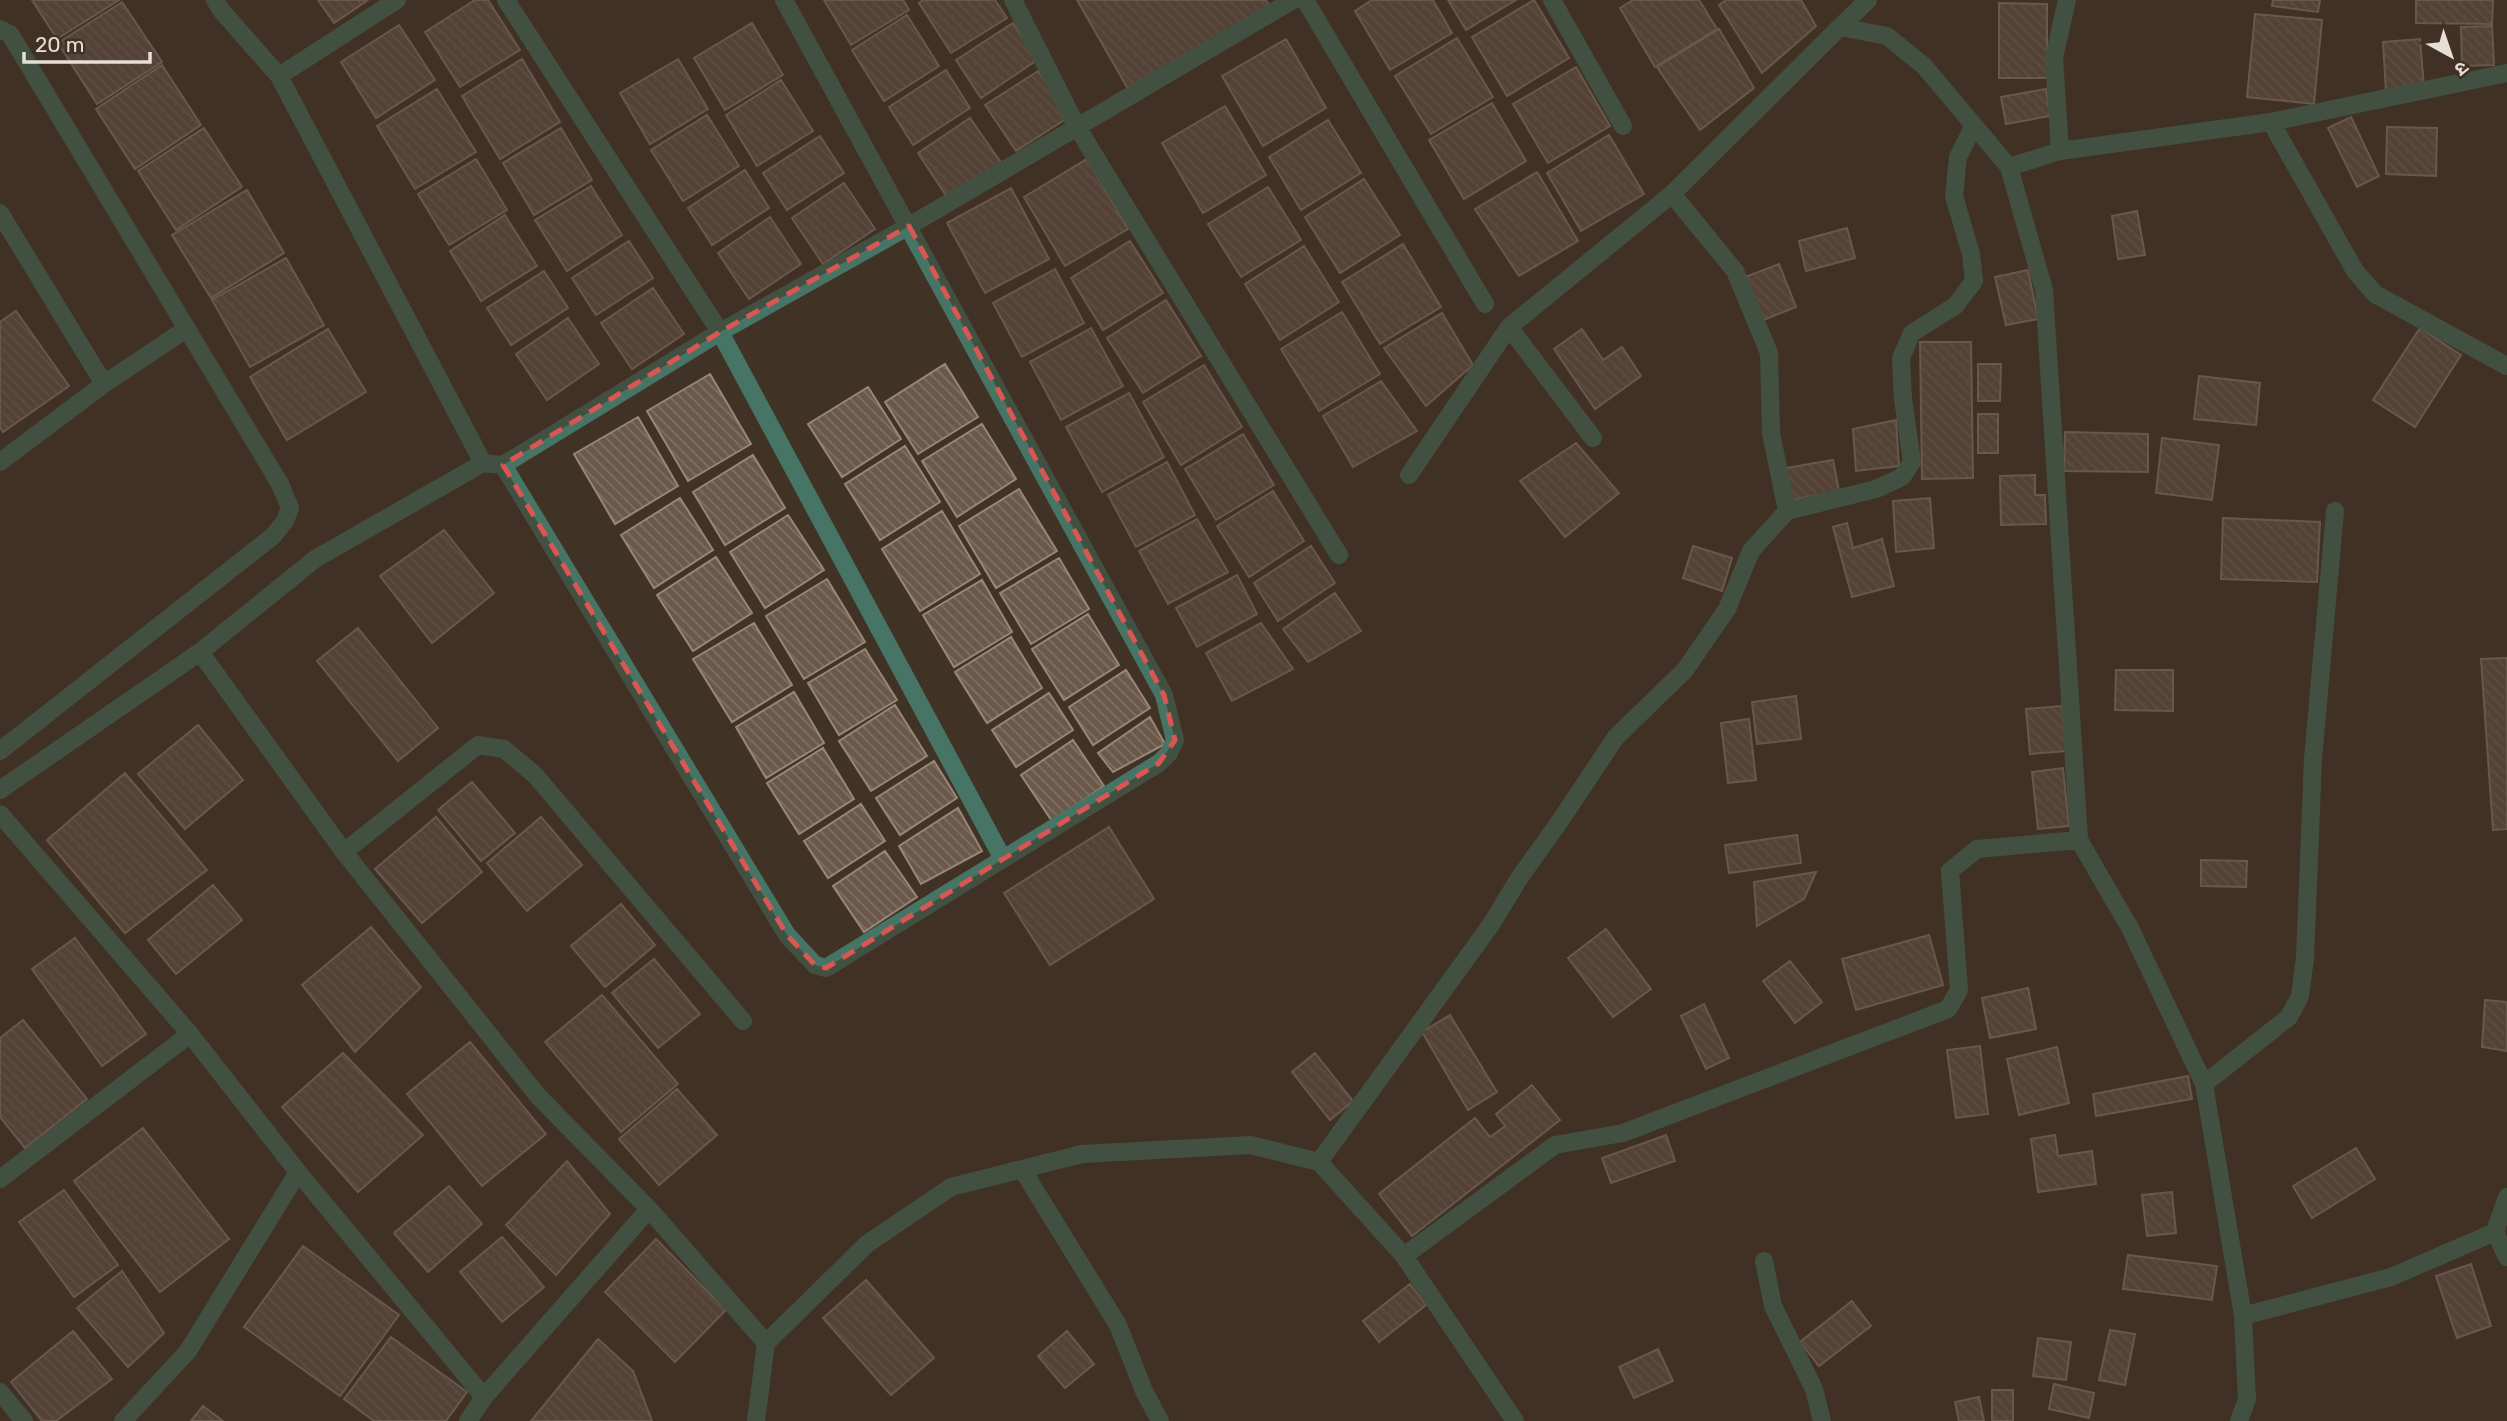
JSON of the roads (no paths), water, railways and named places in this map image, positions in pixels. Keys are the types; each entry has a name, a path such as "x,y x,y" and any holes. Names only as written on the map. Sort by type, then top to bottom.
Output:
{"street":[{"path":"215,0 279,76 483,463"},
{"path":"279,76 397,0"},
{"path":"506,0 720,332 1003,859"},
{"path":"503,465 787,934 815,965 826,968 1159,763 1169,753 1175,740 1164,695 784,0"},
{"path":"1013,0 1077,127 1339,555"},
{"path":"0,790 200,652 315,559 483,463 503,465 720,332 909,226 1293,0"},
{"path":"1306,0 1485,304"},
{"path":"1552,0 1623,126"},
{"path":"1409,475 1510,327 1672,194 1868,0"},
{"path":"2060,152 2054,58 2067,0"},
{"path":"1840,27 1887,36 1924,66 2009,167 2045,290 2079,840 2130,928 2204,1084 2243,1316 2247,1399 2239,1421"},
{"path":"0,29 10,34 280,484 290,508 285,521 273,536 0,751"},
{"path":"2009,167 2060,152 2271,122 2507,73"},
{"path":"2271,122 2356,271 2375,294 2507,366"},
{"path":"1319,1162 1490,926 1520,877 1616,737 1685,670 1727,609 1751,551 1787,510 1876,489 1902,477 1912,462 1903,399 1901,358 1912,332 1955,306 1974,281 1971,254 1954,196 1958,157 1974,125"},
{"path":"1672,194 1735,271 1769,353 1771,433 1787,510"},
{"path":"0,213 104,384"},
{"path":"1510,327 1593,438"},
{"path":"0,462 104,384 186,329"},
{"path":"2204,1084 2289,1017 2300,996 2305,958 2312,759 2335,511"},
{"path":"200,652 344,852 538,1096 649,1209 766,1343"},
{"path":"344,852 478,745 504,749 535,775 743,1021"},
{"path":"0,814 190,1034 298,1172 484,1397"},
{"path":"1404,1256 1555,1145 1623,1133 1948,1009 1959,990 1950,871 1977,849 2079,840"},
{"path":"0,1179 190,1034"},
{"path":"755,1421 766,1343 867,1244 950,1187 1082,1154 1251,1145 1319,1162 1404,1256 1515,1421"},
{"path":"1023,1169 1118,1325 1144,1391 1160,1421"},
{"path":"123,1421 188,1351 298,1172"},
{"path":"2507,1197 2495,1232 2507,1257"},
{"path":"468,1421 484,1397 649,1209"},
{"path":"2243,1316 2391,1276 2495,1232"},
{"path":"1764,1261 1773,1306 1814,1389 1822,1421"},
{"path":"0,1392 24,1421"}]}
